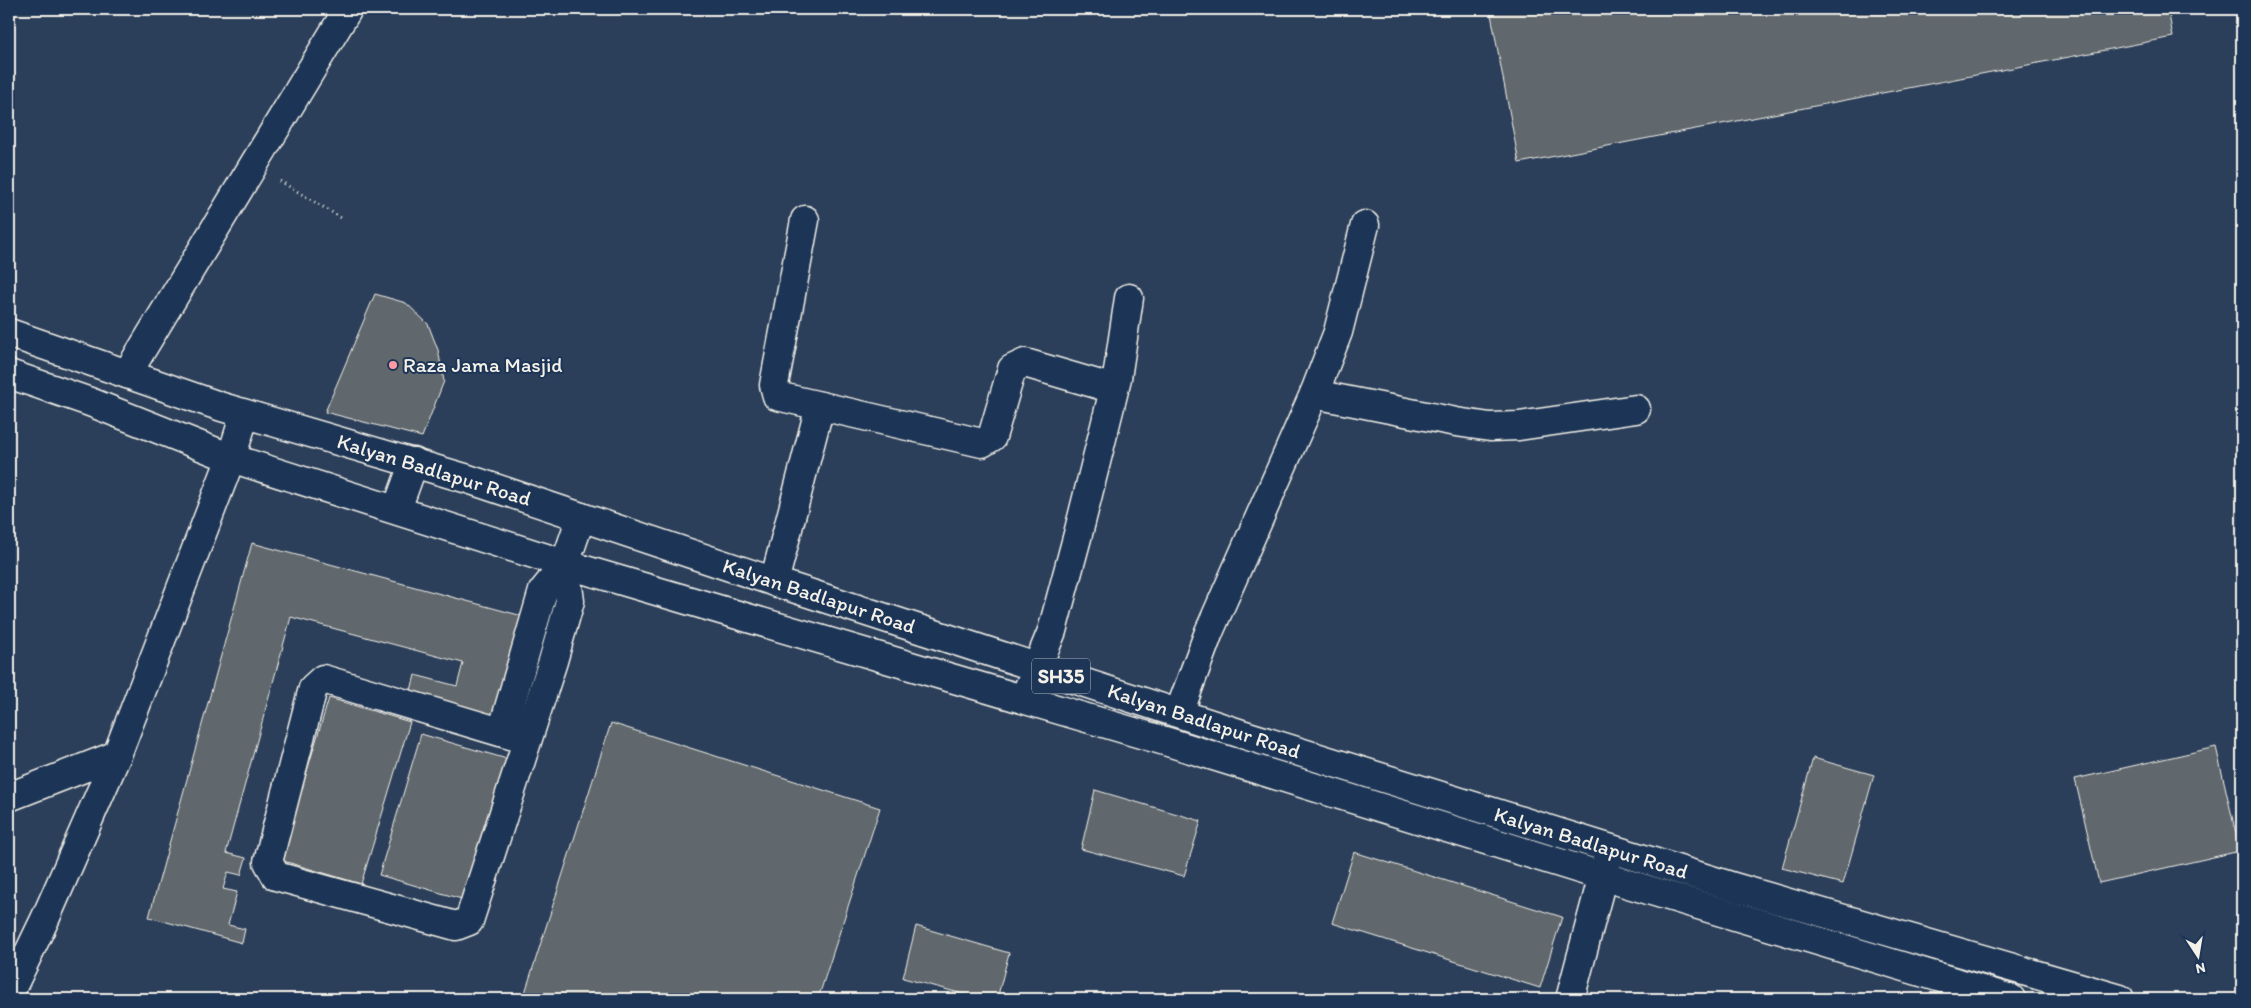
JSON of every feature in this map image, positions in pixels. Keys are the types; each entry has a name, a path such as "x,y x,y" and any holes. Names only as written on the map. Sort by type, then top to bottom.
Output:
{"main road":[{"path":"127,374 348,9"},
{"path":"806,220 774,385 777,396 982,444 992,437 1012,370 1025,363 1114,389"},
{"path":"1179,713 1209,632 1314,394 1338,332 1365,225"},
{"path":"1024,699 1052,631 1078,534 1114,389 1129,298"},
{"path":"14,376 20,337"},
{"name":"Kalyan Badlapur Road","path":"20,337 245,414 414,462 1037,668 1610,849 1734,888 2120,999"},
{"name":"Kalyan Badlapur Road","path":"14,376 90,402 231,458 397,509 565,564 1024,699 2011,999"},
{"path":"1314,394 1490,427 1519,426 1636,409"},
{"path":"774,582 820,406"},
{"path":"9,994 46,917 117,756 231,458 245,414"},
{"path":"397,509 414,462"},
{"path":"515,736 323,679 312,688 268,862 276,876 456,926 468,921 515,736 570,600 565,564 581,517"},
{"path":"9,797 117,756"},
{"path":"1570,999 1610,849"}],"path":[{"path":"279,180 343,219"}],"building":[{"path":"1490,9 2168,9 2173,37 1519,163"},
{"name":"Raza Jama Masjid","path":"375,294 406,303 428,324 438,350 444,381 422,437 325,412"},
{"path":"252,543 526,617 496,724 409,698 415,675 457,686 463,663 291,617 226,853 246,858 241,875 228,872 223,889 237,892 228,925 245,929 242,943 149,917"},
{"path":"329,698 410,722 361,884 280,860"},
{"path":"611,723 880,808 818,999 523,999"},
{"path":"421,734 507,759 465,900 379,875"},
{"path":"2216,747 2240,851 2099,883 2075,779"},
{"path":"1813,758 1874,775 1843,884 1782,868"},
{"path":"1095,790 1201,821 1184,876 1081,849"},
{"path":"1354,852 1562,917 1540,988 1332,923"},
{"path":"916,926 1009,953 997,999 982,999 903,978"}],"place":[{"name":"Raza Jama Masjid","path":"393,365"}]}
